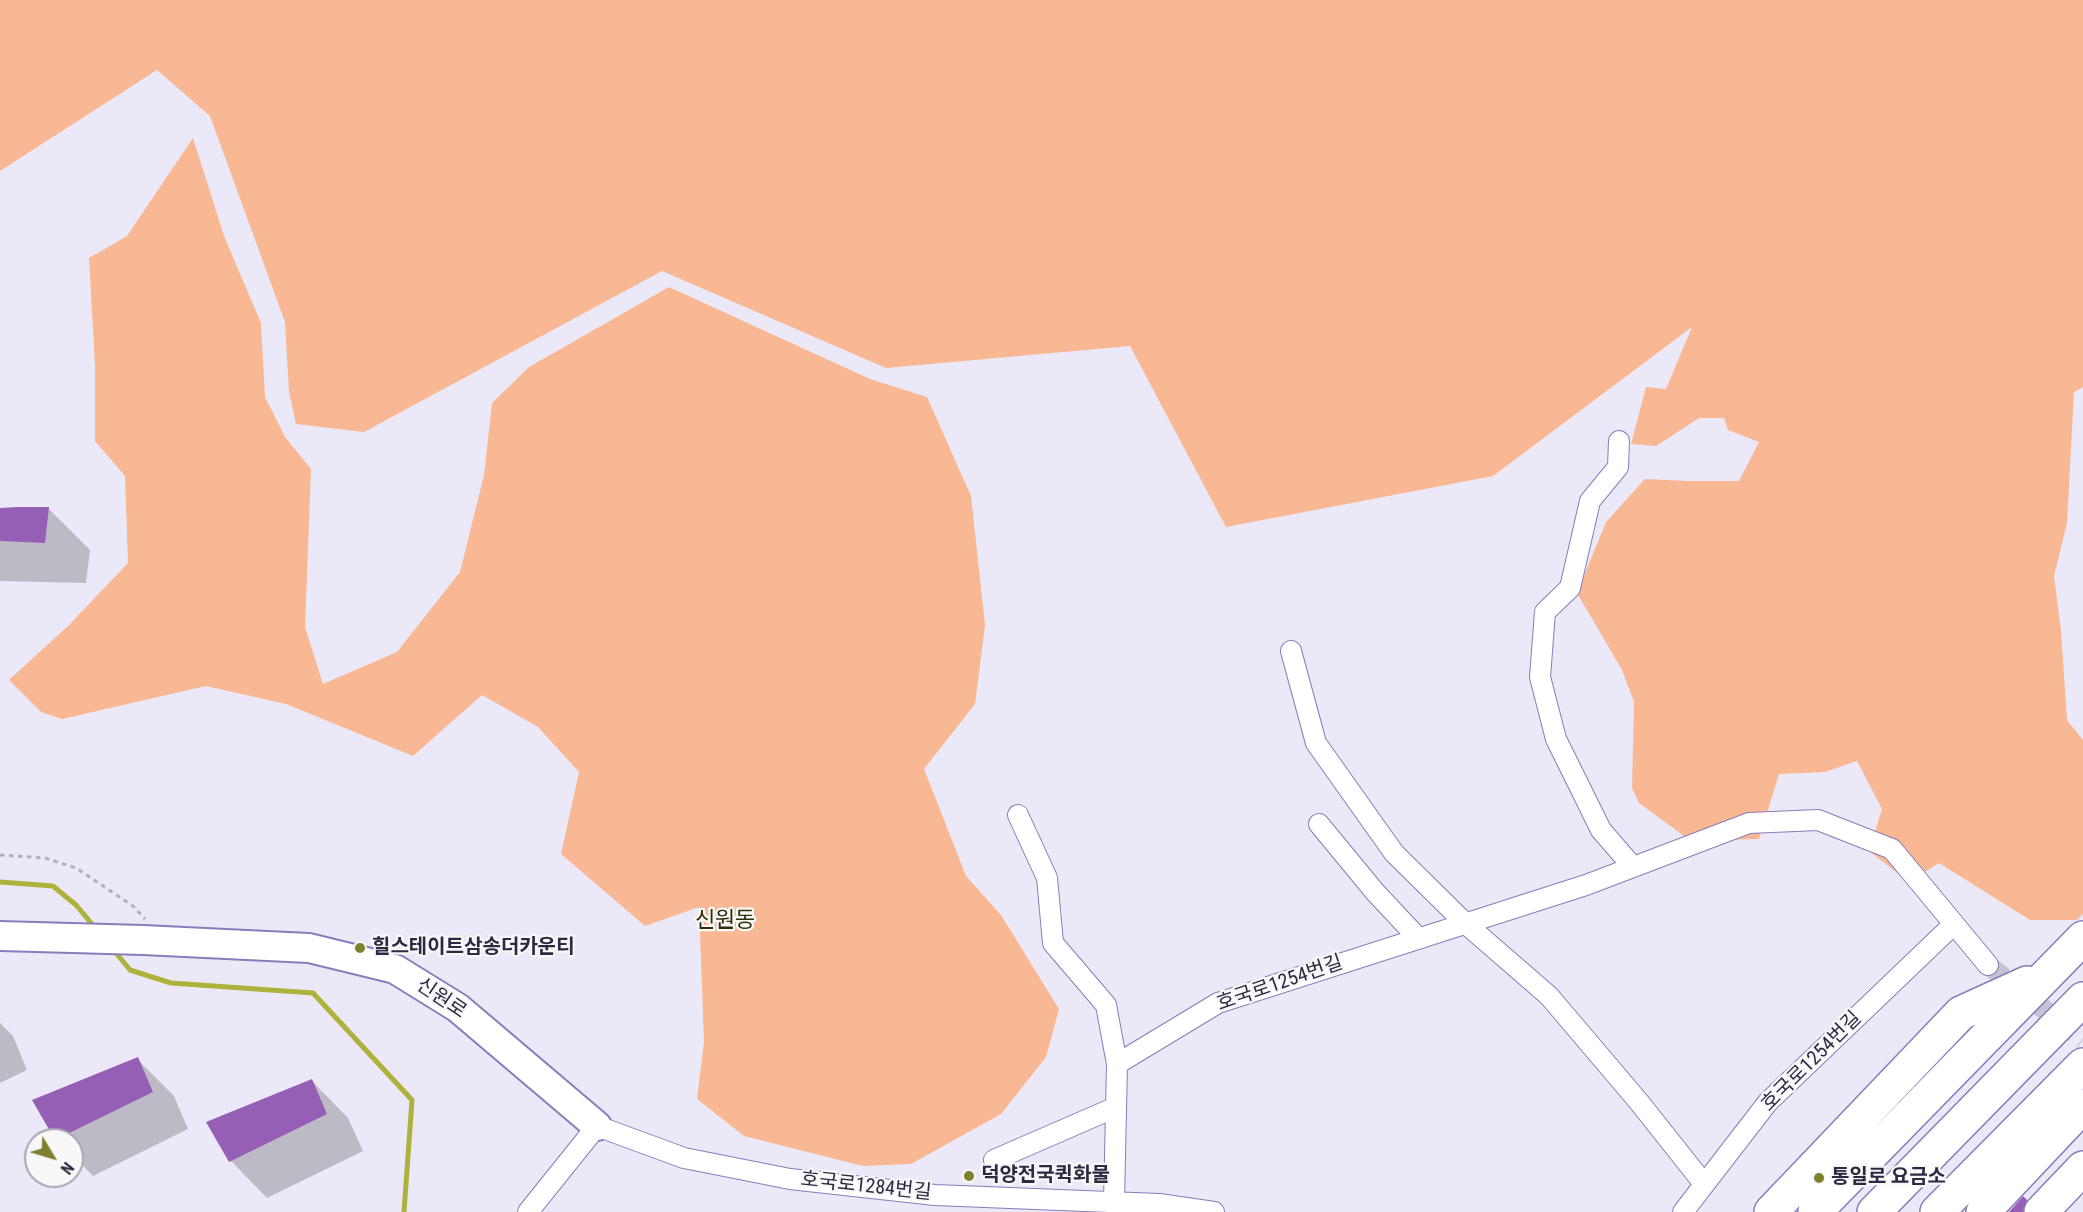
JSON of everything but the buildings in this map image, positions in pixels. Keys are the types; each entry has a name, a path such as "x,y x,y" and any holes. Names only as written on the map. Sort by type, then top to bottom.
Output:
{"highway":[{"path":"1815,1212 2083,938"},
{"path":"1771,1212 1961,1013 2045,975"},
{"path":"1875,1212 2083,999"},
{"path":"1938,1212 2083,1065"},
{"path":"1983,1212 2083,1106"},
{"path":"2041,1212 2083,1168"}],"street":[{"path":"1619,441 1618,467 1590,501 1570,588 1545,612 1540,677 1556,739 1601,830 1633,867"},
{"path":"1291,651 1316,743 1394,853 1466,924 1550,996 1704,1184"},
{"path":"1018,815 1047,878 1053,943 1106,1005 1117,1064 1114,1202"},
{"name":"호국로1254번길","path":"1117,1064 1218,1004 1466,924 1633,867 1749,823 1818,820 1892,849 1988,965"},
{"path":"1319,824 1375,892 1419,939"},
{"name":"호국로1254번길","path":"1683,1212 1768,1102 1954,924"},
{"name":"신원로","path":"0,936 28,938 145,930 309,948 395,969 458,1008 597,1126"},
{"path":"994,1160 1116,1107"},
{"path":"528,1212 597,1126"},
{"name":"호국로1284번길","path":"597,1126 684,1158 790,1179 935,1195 1160,1204 1214,1212"}],"path":[{"path":"0,855 45,858 76,868 133,906 145,930"}],"shaded area":[{"path":"0,0 2083,0 2083,387 2074,392 2067,523 2054,576 2061,631 2067,720 2083,740 2083,914 2077,920 2030,920 1939,863 1909,882 1869,851 1882,809 1857,761 1825,772 1779,774 1759,839 1691,841 1639,803 1632,788 1634,702 1622,670 1577,593 1606,522 1645,479 1739,481 1759,442 1728,430 1724,418 1699,418 1656,446 1631,444 1646,387 1666,389 1692,327 1493,476 1226,527 1130,346 886,368 662,271 364,432 296,424 289,392 285,322 210,116 157,70 0,171"},
{"path":"193,138 224,236 261,323 265,397 285,437 311,469 305,627 323,684 397,652 460,572 484,475 492,403 529,367 669,287 870,379 927,397 971,496 985,625 975,704 924,769 966,876 1001,915 1059,1009 1046,1057 1001,1114 911,1164 863,1166 744,1136 697,1099 704,1042 699,907 645,926 561,854 579,772 538,727 482,695 413,756 286,704 206,686 62,719 41,712 9,680 68,626 128,563 125,476 95,441 95,365 89,258 127,236"}],"waterway":[{"path":"0,882 53,886 76,905 97,930"},
{"path":"112,948 130,970 171,983 313,993 412,1100 404,1212"}],"tunnel":[{"path":"1988,965 2083,1040"}],"place":[{"name":"힐스테이트삼송더카운티","path":"360,948"},
{"name":"덕양전국퀵화물","path":"969,1176"},
{"name":"통일로 요금소","path":"1819,1178"}],"district":[{"name":"신원동","path":"725,921"}]}
